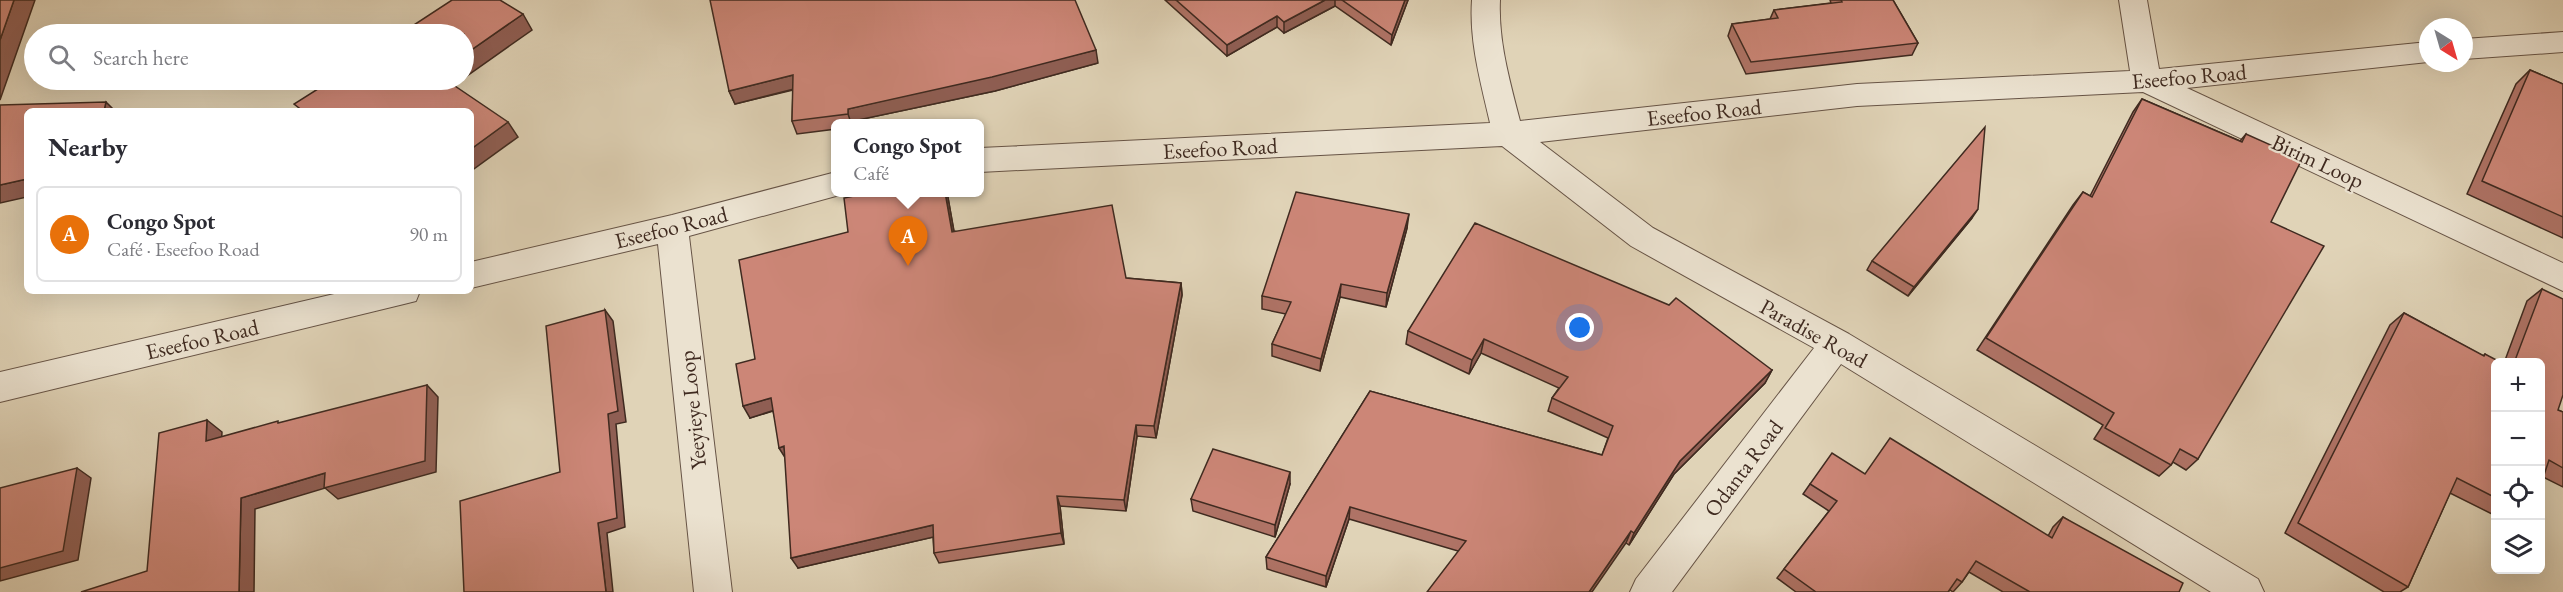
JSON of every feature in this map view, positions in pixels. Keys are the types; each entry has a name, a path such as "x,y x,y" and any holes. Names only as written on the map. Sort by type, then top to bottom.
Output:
{"street":[{"path":"1486,0 1485,18 1492,66 1508,134"},
{"path":"2133,0 2146,81"},
{"path":"2473,48 2563,42"},
{"name":"Eseefoo Road","path":"984,160 1508,134 1857,95 2146,81 2419,53"},
{"name":"Birim Loop","path":"2146,81 2563,278"},
{"name":"Paradise Road","path":"1508,134 1642,237 1837,344 2245,592"},
{"name":"Eseefoo Road","path":"474,274 672,228 831,185"},
{"name":"Yeeyieye Loop","path":"672,228 712,592"},
{"name":"Eseefoo Road","path":"0,387 391,294"},
{"name":"Odanta Road","path":"1649,592 1837,344"}],"building":[{"path":"0,0 14,0 0,40"},
{"path":"452,0 500,0 523,14 474,48 474,24 415,24"},
{"path":"710,0 1075,0 1096,50 992,77 848,109 848,114 792,121 793,75 729,91"},
{"path":"1176,0 1325,0 1284,22 1277,16 1227,45"},
{"path":"1342,0 1405,0 1392,35"},
{"path":"1841,0 1893,0 1918,43 1751,62 1732,24 1778,18 1774,10 1842,2"},
{"path":"2530,70 2563,84 2563,217 2482,181"},
{"path":"316,90 461,90 508,122 474,147 474,108 299,108 294,104"},
{"path":"2142,99 2242,142 2246,134 2302,159 2271,222 2324,246 2198,459 2180,449 2171,465 2105,428 2114,413 1986,338 2083,192 2092,197"},
{"path":"106,102 105,108 24,108 24,180 0,185 0,105"},
{"path":"1985,127 1978,209 1914,287 1872,261"},
{"path":"1296,192 1409,214 1387,293 1341,284 1321,359 1272,344 1291,302 1262,296"},
{"path":"946,197 952,232 1112,205 1126,278 1181,283 1154,426 1136,425 1124,500 1057,496 1061,533 934,553 933,525 791,558 784,446 779,448 771,398 743,406 736,364 755,359 739,260 848,232 844,198"},
{"path":"1475,223 1669,305 1676,298 1772,370 1680,461 1634,533 1631,531 1589,592 1427,592 1466,541 1350,507 1326,576 1266,557 1370,391 1602,455 1613,426 1552,398 1568,377 1484,339 1472,360 1408,331"},
{"path":"2542,289 2563,299 2563,395 2558,410 2563,412 2563,468 2549,460 2545,472 2545,358 2516,358"},
{"path":"605,310 618,411 608,414 617,518 598,523 606,592 464,592 460,501 560,472 546,326"},
{"path":"2404,313 2484,356 2485,354 2493,358 2491,495 2457,478 2408,587 2298,523"},
{"path":"427,385 425,461 324,488 325,473 241,498 239,592 81,592 147,571 159,433 207,420 206,441"},
{"path":"1890,438 2052,538 2063,517 2183,583 2179,592 2030,592 1976,561 1962,582 1957,579 1948,592 1816,592 1784,569 1837,501 1810,484 1832,453 1865,474"},
{"path":"1213,449 1290,472 1275,525 1191,499"},
{"path":"77,468 63,551 0,568 0,488"}],"place":[{"name":"Congo Spot","path":"908,266"}]}
